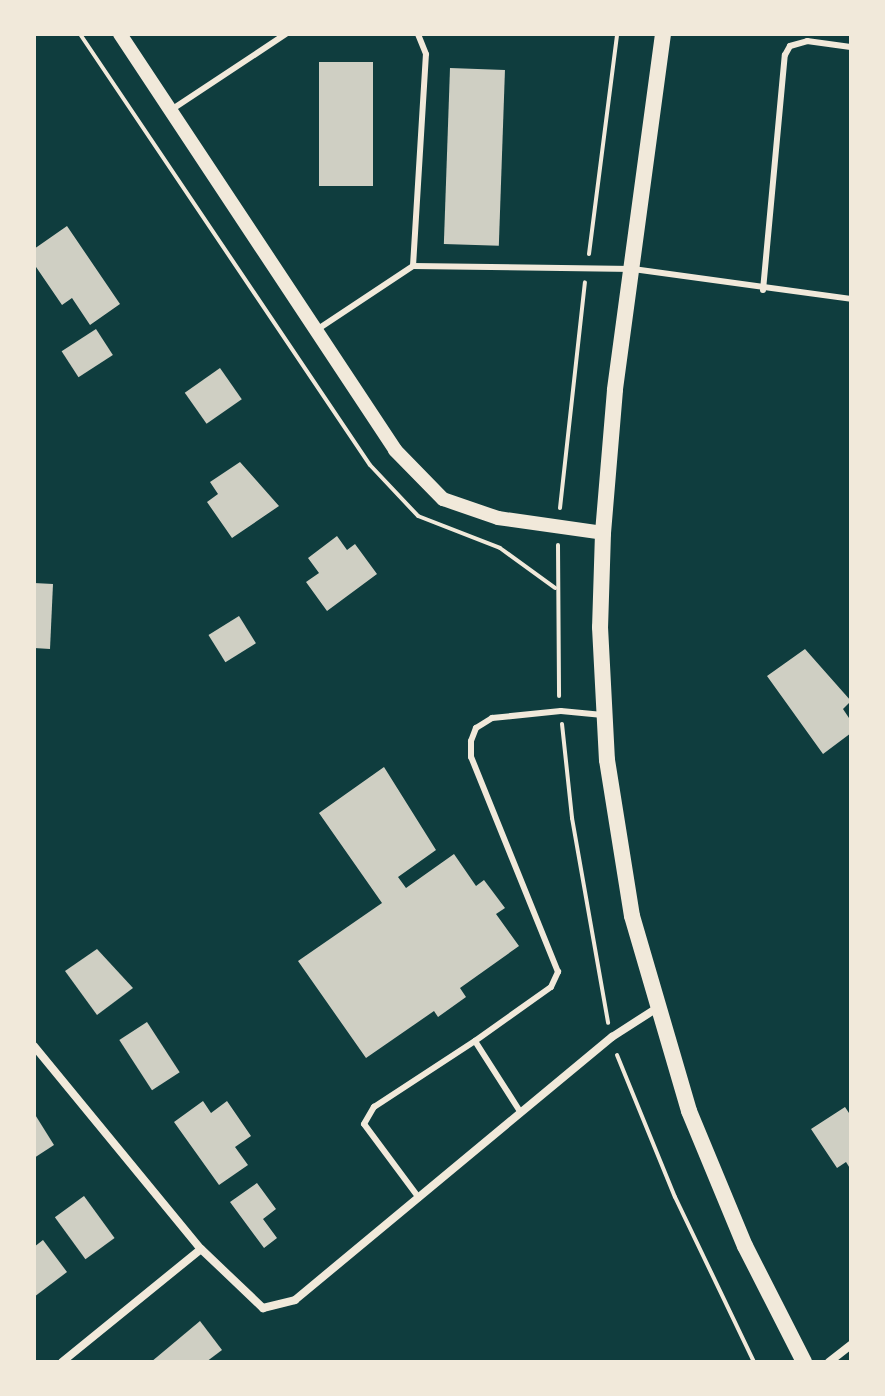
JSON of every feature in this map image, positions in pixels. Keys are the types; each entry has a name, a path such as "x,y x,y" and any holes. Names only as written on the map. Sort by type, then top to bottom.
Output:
{"main road":[{"path":"663,34 615,390 603,533 603,715 632,916 657,1008 689,1111 745,1246 804,1362"}],"street":[{"path":"120,34 395,450 443,499 498,518 603,533"},
{"path":"34,1046 201,1249 263,1308 295,1300 612,1037 657,1008"},
{"path":"62,1362 201,1249"},
{"path":"829,1362 851,1345"}],"lane":[{"path":"171,110 286,34"},
{"path":"413,266 426,54 418,34"},
{"path":"763,290 785,55 790,46 807,41 851,47"},
{"path":"316,331 413,266 633,269 763,290 851,299"},
{"path":"419,1198 364,1124 374,1107 551,987 558,972 471,757 471,741 476,728 492,718 561,711 603,715"},
{"path":"475,1041 521,1113"}],"building":[{"path":"319,62 373,62 373,186 319,186"},
{"path":"450,68 505,70 499,246 444,244"},
{"path":"67,226 120,304 90,325 72,298 62,305 34,264 34,249"},
{"path":"96,329 113,355 78,377 62,351"},
{"path":"220,368 242,399 207,424 185,393"},
{"path":"240,462 279,506 232,538 207,502 218,494 210,482"},
{"path":"337,536 347,550 355,544 377,574 327,611 306,582 319,573 308,558"},
{"path":"34,583 53,584 50,649 34,648"},
{"path":"239,616 256,643 225,662 208,635"},
{"path":"805,649 851,701 843,709 851,721 851,733 823,754 767,676"},
{"path":"384,767 436,850 398,877 406,888 454,854 476,886 484,880 505,908 496,914 519,946 460,988 466,997 438,1017 434,1011 366,1058 298,961 382,903 319,813"},
{"path":"97,949 133,988 97,1015 65,971"},
{"path":"147,1022 180,1072 152,1090 119,1040"},
{"path":"203,1101 211,1113 227,1101 251,1136 235,1147 248,1165 219,1185 174,1122"},
{"path":"845,1107 851,1116 851,1170 846,1162 837,1168 811,1129"},
{"path":"34,1113 54,1145 34,1158"},
{"path":"257,1183 276,1209 263,1219 277,1238 264,1248 230,1202"},
{"path":"84,1196 115,1238 85,1259 55,1217"},
{"path":"43,1240 67,1272 34,1297 34,1247"},
{"path":"200,1321 222,1350 206,1362 151,1362"}]}
